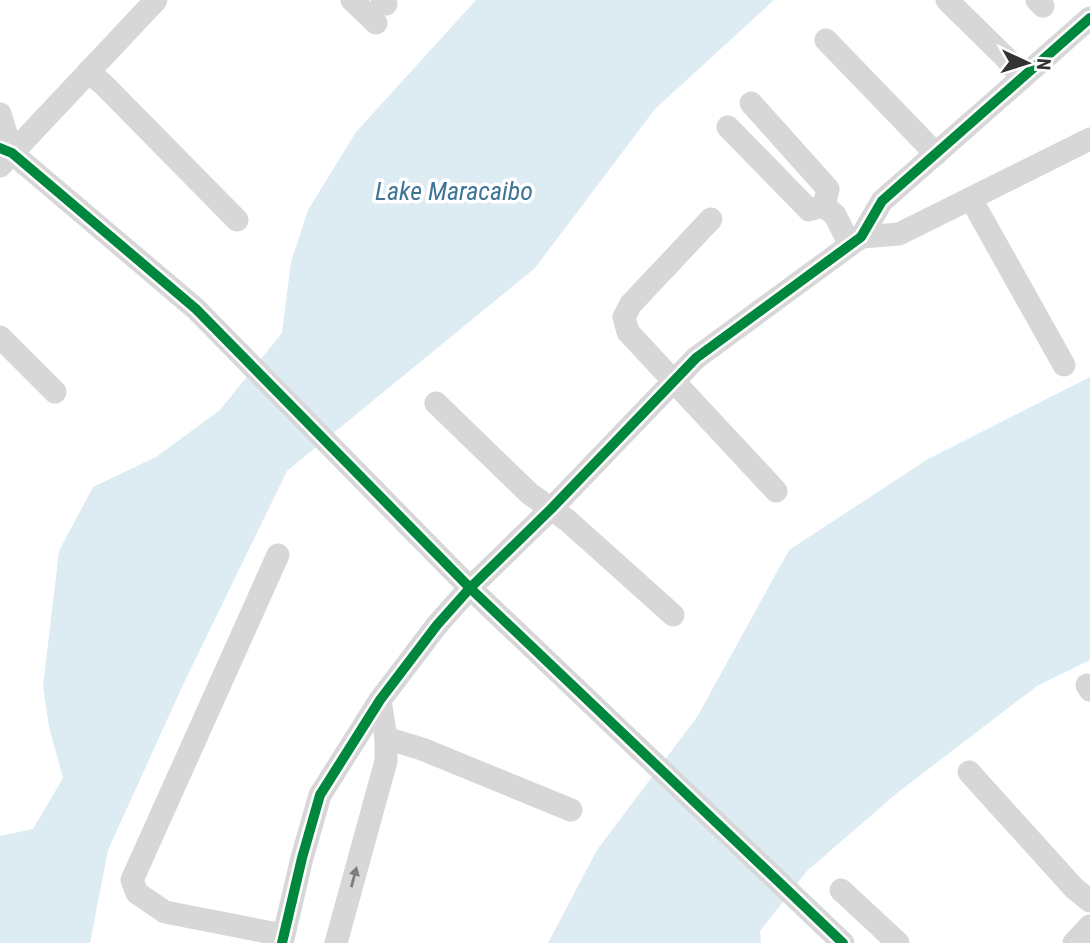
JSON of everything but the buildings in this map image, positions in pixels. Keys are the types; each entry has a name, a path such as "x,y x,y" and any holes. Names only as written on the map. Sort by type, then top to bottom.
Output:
{"street":[{"path":"4,156 156,0"},
{"path":"352,0 381,9"},
{"path":"947,0 1006,58 1022,78"},
{"path":"278,555 132,880 137,893 165,912 282,939 320,795 380,700 437,625 696,358 855,241 882,201 1090,18"},
{"path":"826,40 936,154"},
{"path":"88,72 237,220"},
{"path":"751,103 828,189 824,206"},
{"path":"0,114 4,156 196,309 470,588 843,943"},
{"path":"727,127 809,210 824,206"},
{"path":"855,241 899,234 1090,139"},
{"path":"971,199 1064,365"},
{"path":"824,206 835,215 855,241"},
{"path":"710,219 631,304 624,317 628,332 650,354 668,387 690,396 770,495"},
{"path":"0,337 55,392"},
{"path":"436,403 530,494 566,520 673,615"},
{"path":"336,943 386,761 386,738 380,700"},
{"path":"386,738 422,749 571,810"},
{"path":"969,772 1074,888 1090,901"},
{"path":"841,890 898,943"},
{"path":"1074,943 1090,926"}],"water":[{"name":"Lake Maracaibo","path":"476,0 774,0 655,109 535,268 287,471 182,687 108,850 90,943 0,943 0,836 33,829 63,778 49,727 43,686 59,551 93,487 156,457 220,410 282,333 291,262 308,210 356,132"},
{"path":"1090,377 1090,660 1037,686 897,793 807,871 760,931 761,943 548,943 597,850 697,717 789,550 928,459"}],"cycle path":[{"path":"282,943 320,795 380,700 437,625 696,358 861,237 882,201 1090,18"},
{"path":"0,148 12,153 196,309 470,588 843,943"}]}
